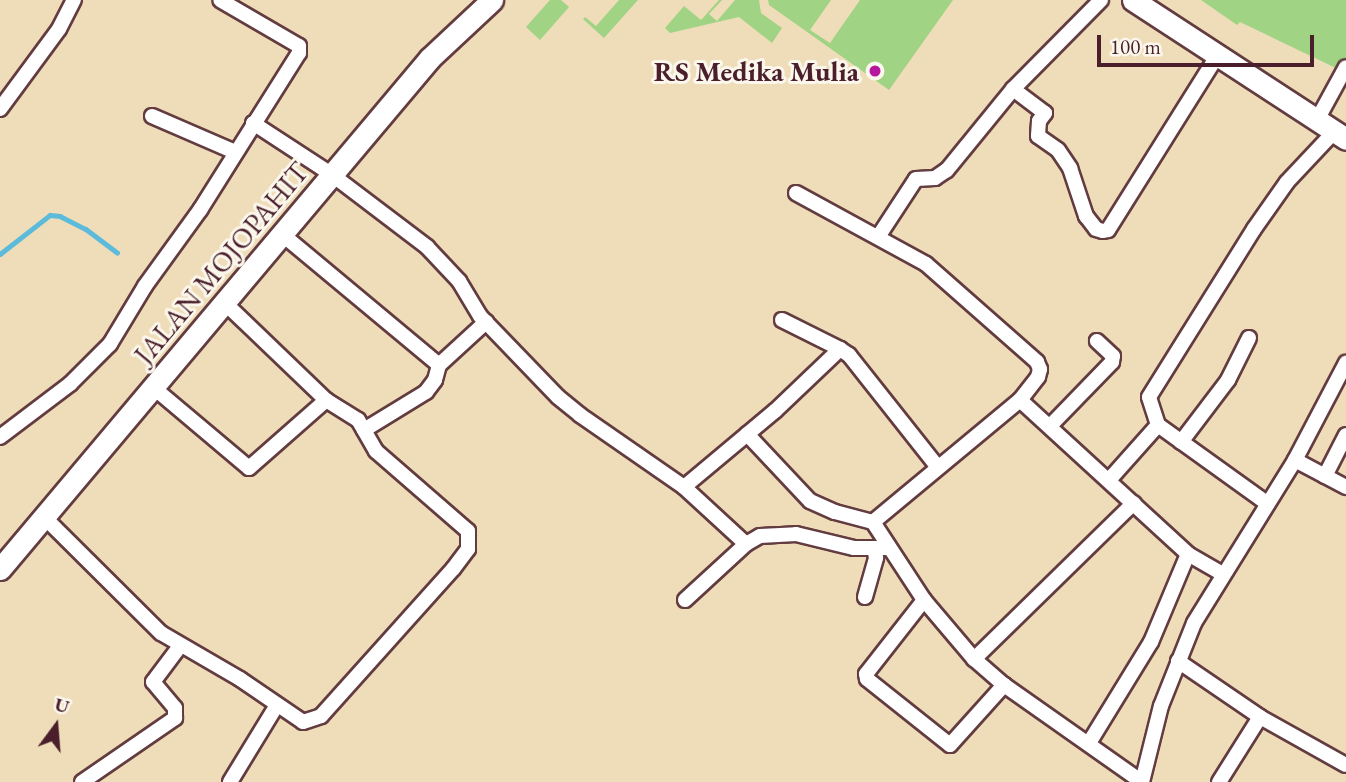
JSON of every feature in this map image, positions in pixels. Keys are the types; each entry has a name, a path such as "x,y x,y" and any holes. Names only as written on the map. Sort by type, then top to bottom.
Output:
{"street":[{"path":"0,437 70,384 110,344 300,49 220,0"},
{"name":"JALAN MOJOPAHIT","path":"0,569 430,58 492,0"},
{"path":"878,237 915,179 935,178 947,170 1013,89 1101,0"},
{"path":"1133,0 1332,130"},
{"path":"0,109 59,29 72,1"},
{"path":"1013,89 1045,113 1039,121 1038,136 1058,150 1070,168 1086,216 1096,229 1103,231 1108,230 1217,56"},
{"path":"1268,504 1158,425 1149,397 1254,229 1287,182 1332,130 1346,67"},
{"path":"152,116 235,152"},
{"path":"253,123 331,174 435,255 459,281 486,322 580,415 684,487 746,544"},
{"path":"796,193 937,272 1037,362 1040,369 1038,377 1020,400 937,466 873,522"},
{"path":"283,235 439,365"},
{"path":"45,518 161,633 240,679 303,722 321,716 468,549 468,531 376,450 358,420 326,400 225,303"},
{"path":"782,320 849,355 937,466"},
{"path":"364,429 426,392 435,380 439,365 486,322"},
{"path":"1181,442 1228,380 1249,338"},
{"path":"1050,426 1112,362 1113,356 1097,341"},
{"path":"684,487 747,435 840,349"},
{"path":"873,522 881,548 974,659 1004,685 1142,782 1155,725 1194,623 1295,460 1346,363"},
{"path":"155,388 249,468 326,400"},
{"path":"1020,400 1188,554 1222,574"},
{"path":"1109,480 1158,425"},
{"path":"747,435 810,501 835,512 873,522"},
{"path":"1325,476 1346,435"},
{"path":"1295,460 1346,487"},
{"path":"974,659 1134,503"},
{"path":"685,600 746,544 760,536 796,534 854,548 881,548"},
{"path":"865,597 881,548"},
{"path":"1089,743 1151,642 1188,554"},
{"path":"924,600 866,674 867,679 950,745 1004,685"},
{"path":"82,782 176,718 175,708 152,682 180,646"},
{"path":"1178,661 1260,717 1346,765"},
{"path":"230,782 277,705"},
{"path":"1219,782 1260,717"}],"green space":[{"path":"550,0 561,0 569,7 540,40 526,27"},
{"path":"619,0 638,0 604,38 583,19 585,17 596,26"},
{"path":"722,0 709,14 717,21 735,0 759,0 761,13 782,28 772,43 739,17 670,33 665,28 684,6 701,20"},
{"path":"768,0 831,0 810,30 830,43 860,0 953,0 889,90 769,5"},
{"path":"1201,0 1346,0 1346,58 1340,70 1240,22 1237,25"}],"waterway":[{"path":"0,254 50,215 60,216 86,229 117,252"}],"place":[{"name":"RS Medika Mulia","path":"875,71"}]}
